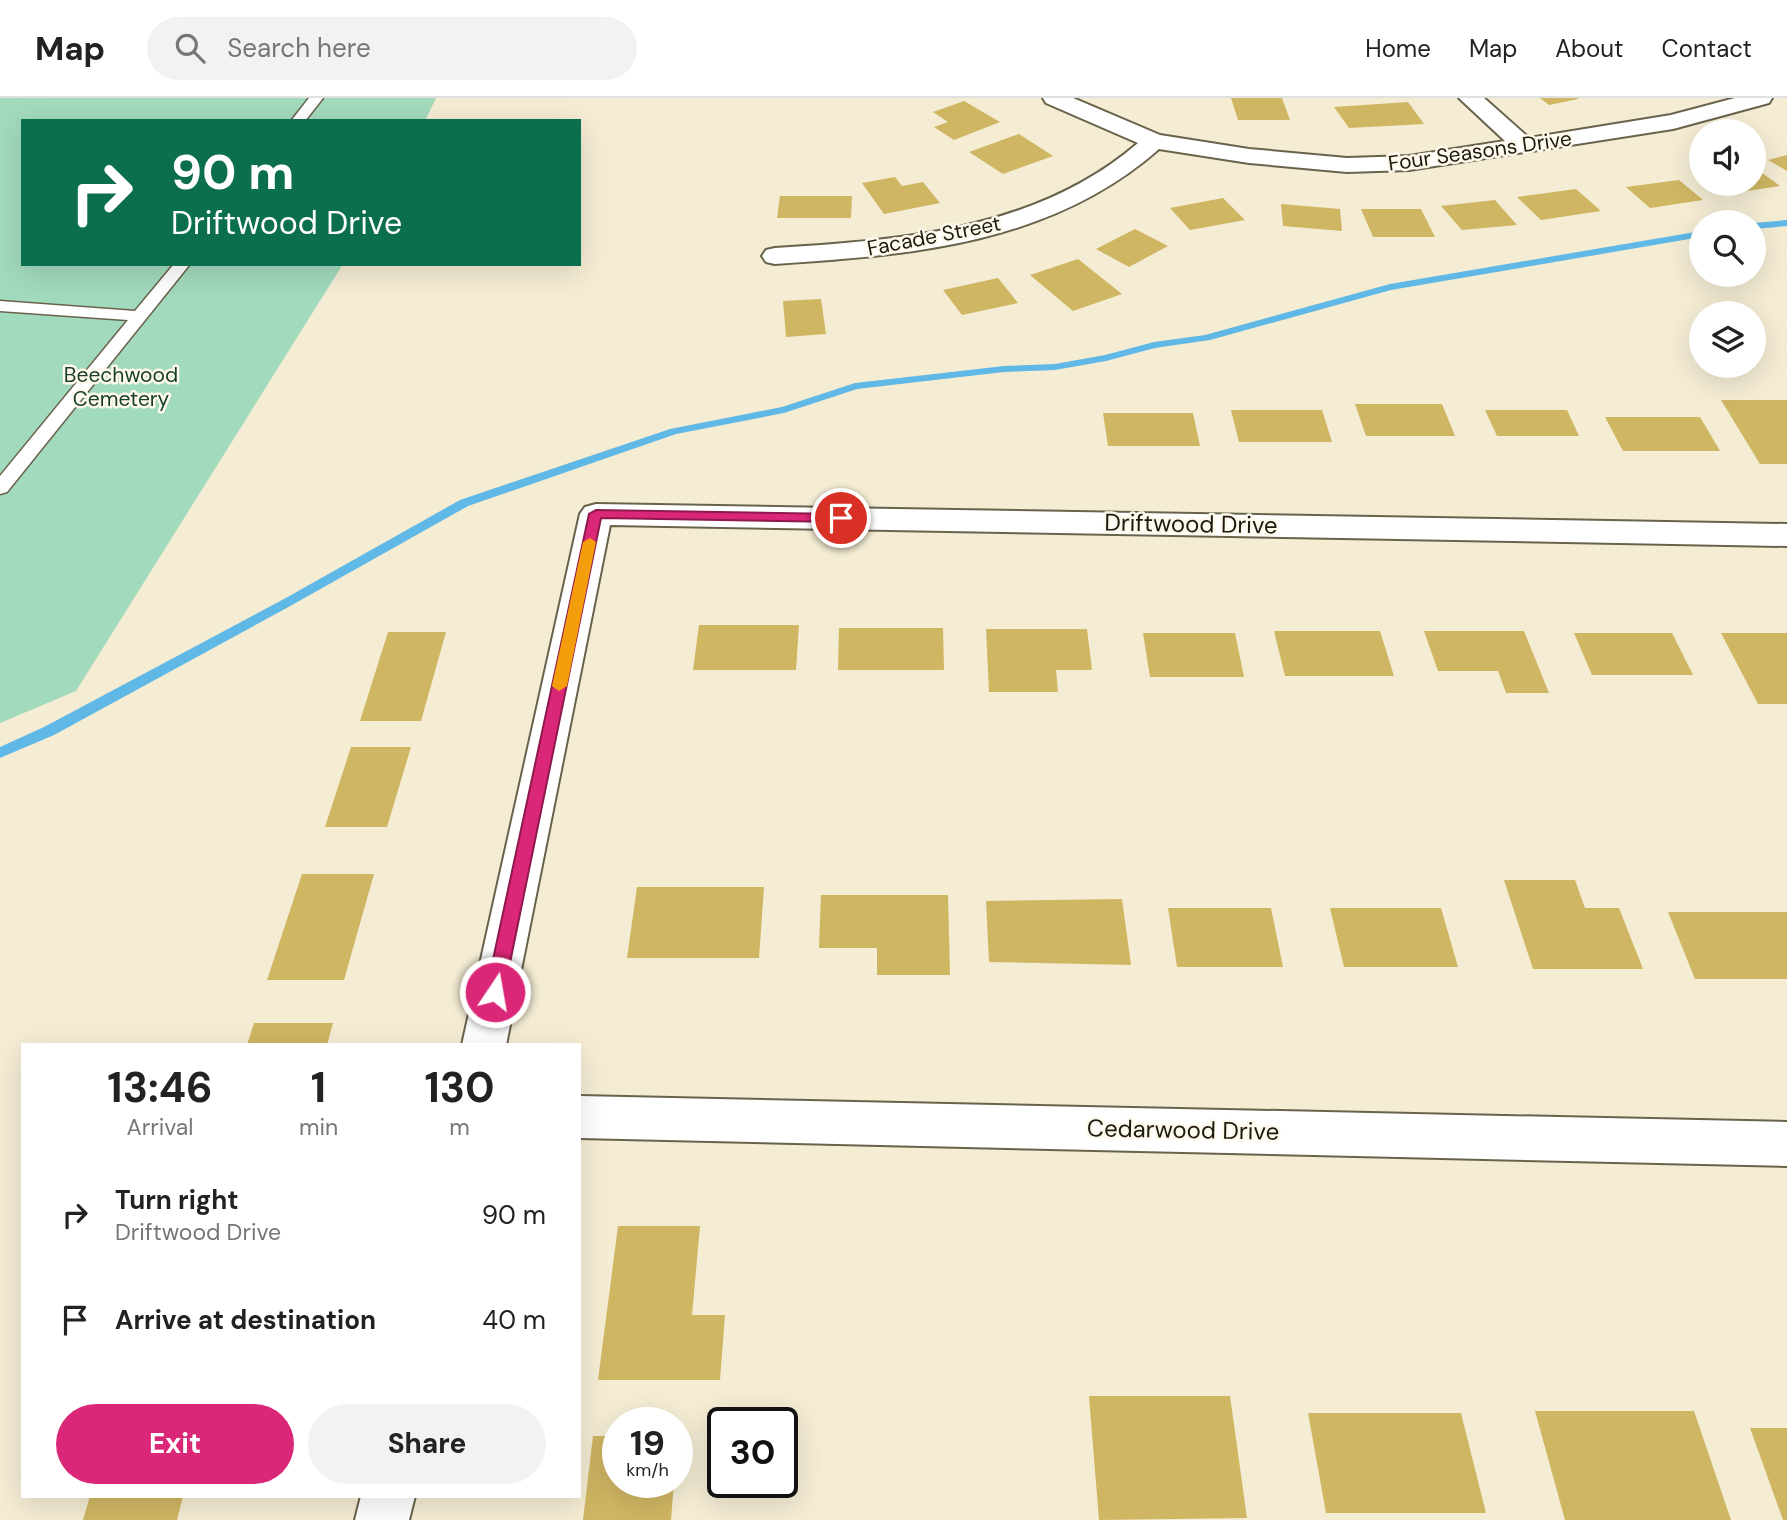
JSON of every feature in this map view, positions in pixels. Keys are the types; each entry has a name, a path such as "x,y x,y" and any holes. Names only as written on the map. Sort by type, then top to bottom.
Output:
{"street":[{"name":"Four Seasons Drive","path":"1054,98 1154,141 1249,156 1347,164 1409,163 1524,146 1673,122 1761,98"},
{"path":"1470,98 1524,146"},
{"name":"Facade Street","path":"775,256 898,246 1004,225 1109,178 1154,141"},
{"name":"Driftwood Drive","path":"484,1043 596,514 1787,534"},
{"name":"Cedarwood Drive","path":"581,1117 1787,1144"},
{"path":"383,1520 388,1498"}],"lane":[{"path":"300,119 316,98"},
{"path":"0,488 180,266"},
{"path":"0,306 140,316"}],"green space":[{"name":"Beechwood Cemetery","path":"0,98 436,98 426,119 21,119 21,266 342,266 76,691 0,723"}],"building":[{"path":"1231,98 1282,98 1290,120 1238,120"},
{"path":"1540,98 1578,98 1578,99 1549,105"},
{"path":"964,101 1000,122 954,140 934,127 948,122 933,112"},
{"path":"1408,102 1424,124 1349,128 1334,107"},
{"path":"1019,134 1053,156 1003,174 969,152"},
{"path":"1787,155 1787,171 1768,160"},
{"path":"1766,176 1780,186 1766,188"},
{"path":"895,177 902,186 923,182 940,203 884,214 862,183"},
{"path":"1679,180 1689,188 1689,196 1698,196 1703,200 1650,208 1626,187"},
{"path":"1576,189 1601,211 1541,220 1517,197"},
{"path":"780,196 852,196 851,218 777,218"},
{"path":"1223,198 1245,220 1190,230 1170,208"},
{"path":"1495,200 1517,225 1462,230 1441,206"},
{"path":"1281,204 1340,209 1342,231 1283,226"},
{"path":"1361,209 1421,209 1435,237 1373,237"},
{"path":"1135,229 1168,246 1129,267 1096,249"},
{"path":"1078,259 1122,294 1073,311 1030,275"},
{"path":"998,278 1018,303 962,315 943,290"},
{"path":"821,299 826,334 786,337 783,301"},
{"path":"1721,400 1787,400 1787,464 1760,464"},
{"path":"1355,404 1442,404 1455,436 1366,436"},
{"path":"1231,410 1322,410 1332,442 1239,442"},
{"path":"1485,410 1567,410 1579,436 1497,436"},
{"path":"1103,413 1193,413 1200,446 1108,446"},
{"path":"1605,417 1700,417 1720,451 1623,451"},
{"path":"699,625 799,625 796,670 693,670"},
{"path":"839,628 943,628 944,670 838,670"},
{"path":"986,629 1087,629 1092,670 1056,670 1058,692 989,692"},
{"path":"1274,631 1380,631 1394,676 1285,676"},
{"path":"1424,631 1524,631 1549,693 1506,693 1498,671 1438,671"},
{"path":"388,632 446,632 421,721 360,721"},
{"path":"1143,633 1235,633 1244,677 1150,677"},
{"path":"1574,633 1672,633 1693,675 1592,675"},
{"path":"1721,633 1787,633 1787,704 1758,704"},
{"path":"351,747 411,747 387,827 325,827"},
{"path":"302,874 374,874 344,980 267,980"},
{"path":"1504,880 1575,880 1585,908 1619,908 1643,969 1533,969"},
{"path":"637,887 764,887 759,958 627,958"},
{"path":"821,895 948,895 950,975 877,975 877,948 819,948"},
{"path":"1122,899 1131,965 989,962 986,901"},
{"path":"1168,908 1271,908 1283,967 1177,967"},
{"path":"1330,908 1441,908 1458,967 1344,967"},
{"path":"1668,912 1787,912 1787,979 1695,979"},
{"path":"254,1023 333,1023 328,1043 248,1043"},
{"path":"618,1226 700,1226 692,1315 725,1315 720,1380 598,1380"},
{"path":"1089,1396 1230,1396 1247,1518 1099,1520"},
{"path":"1535,1411 1694,1411 1731,1520 1565,1520"},
{"path":"1308,1413 1461,1413 1486,1513 1326,1513"},
{"path":"1750,1428 1787,1428 1787,1520 1783,1520"},
{"path":"593,1436 602,1436 602,1498 673,1498 671,1520 583,1520"},
{"path":"89,1498 182,1498 177,1520 83,1520"}],"waterway":[{"path":"1766,225 1787,223"},
{"path":"0,753 49,731 464,503 674,431 784,410 855,386 1004,369 1055,367 1106,358 1154,345 1206,338 1390,287 1689,236"}],"slow traffic":[{"path":"559,686 590,542"}],"route":[{"path":"495,992 596,514 841,518"}]}
